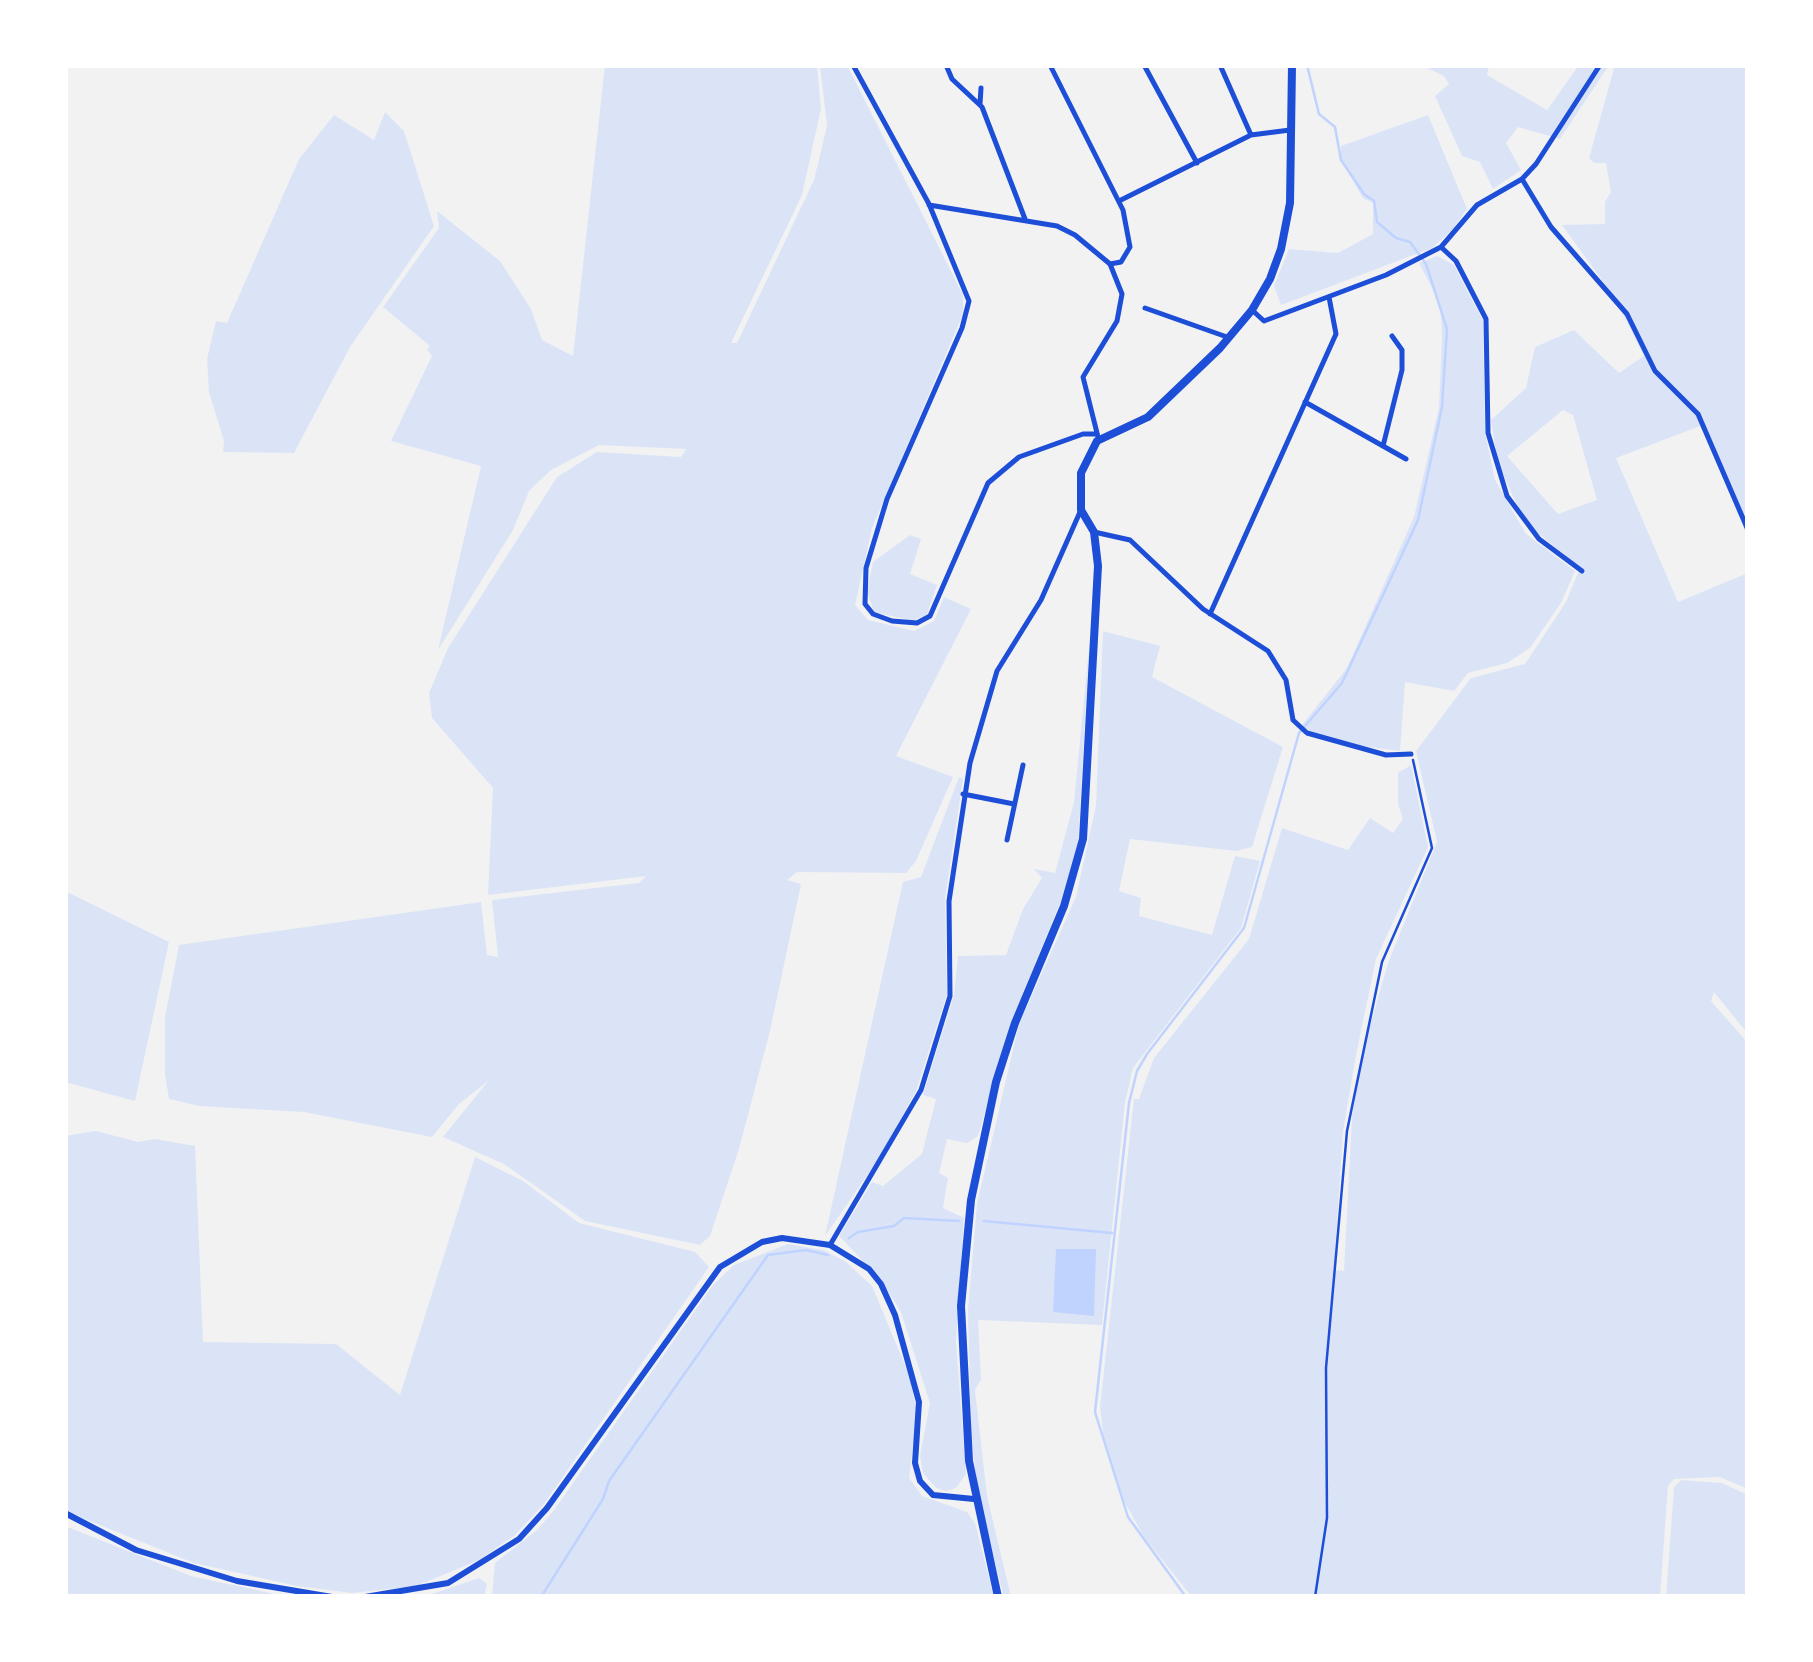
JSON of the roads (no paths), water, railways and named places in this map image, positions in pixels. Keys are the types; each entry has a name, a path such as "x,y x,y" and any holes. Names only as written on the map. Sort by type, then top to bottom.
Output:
{"main road":[{"path":"998,1597 974,1498 960,1339 970,1200 996,1082 1064,906 1083,839 1098,566 1094,532 1082,510 1080,474 1098,437 1148,417 1228,339 1252,310 1282,249 1290,203 1292,65"}],"street":[{"path":"853,65 929,204 967,288 968,312 887,500 866,568 864,604 873,614 892,621 917,623 930,616 988,482 1018,458 1082,434 1098,437 1083,377 1120,309 1122,294 1110,264 1075,234 1024,219 929,204"},
{"path":"946,65 952,80 982,107"},
{"path":"1050,65 1119,201 1130,247 1121,262 1110,264"},
{"path":"1144,65 1197,163"},
{"path":"1220,65 1251,135"},
{"path":"1252,310 1264,321 1415,262 1441,247 1477,205 1522,179 1600,65"},
{"path":"981,88 978,100 1024,219"},
{"path":"1119,201 1251,135 1292,130"},
{"path":"1522,179 1551,227 1627,314 1655,371 1698,414 1748,530"},
{"path":"1441,247 1456,261 1486,320 1488,433 1507,496 1539,539 1582,572"},
{"path":"1210,614 1336,334 1329,297"},
{"path":"1145,308 1228,339"},
{"path":"1383,446 1402,370 1402,350 1392,336"},
{"path":"1306,402 1406,459"},
{"path":"830,1245 921,1090 950,996 948,910 963,794 997,671 1041,600 1082,510"},
{"path":"1094,532 1130,540 1210,614 1246,634 1279,664 1292,720 1306,733 1386,755 1411,754"},
{"path":"1007,840 1023,765"},
{"path":"963,794 1014,804"},
{"path":"365,1597 448,1583 519,1539 547,1508 720,1267 762,1242 803,1239 830,1245 869,1270 895,1315 920,1402 915,1463 920,1481 933,1494 974,1498"},
{"path":"65,1513 136,1550 237,1581 332,1597"}],"water":[{"path":"1056,1249 1096,1249 1094,1316 1053,1312"}],"waterway":[{"path":"1186,1597 1128,1517 1095,1412 1129,1103 1137,1071 1147,1054 1244,928 1299,733 1342,683 1418,520 1442,407 1447,329 1426,264 1410,242 1396,238 1377,222 1374,201 1364,194 1341,160 1335,127 1319,114 1307,65"},
{"path":"849,1238 858,1232 894,1226 904,1218 959,1221"},
{"path":"984,1221 1112,1233"},
{"path":"541,1597 603,1499 609,1481 768,1255 806,1250 828,1255"}]}
